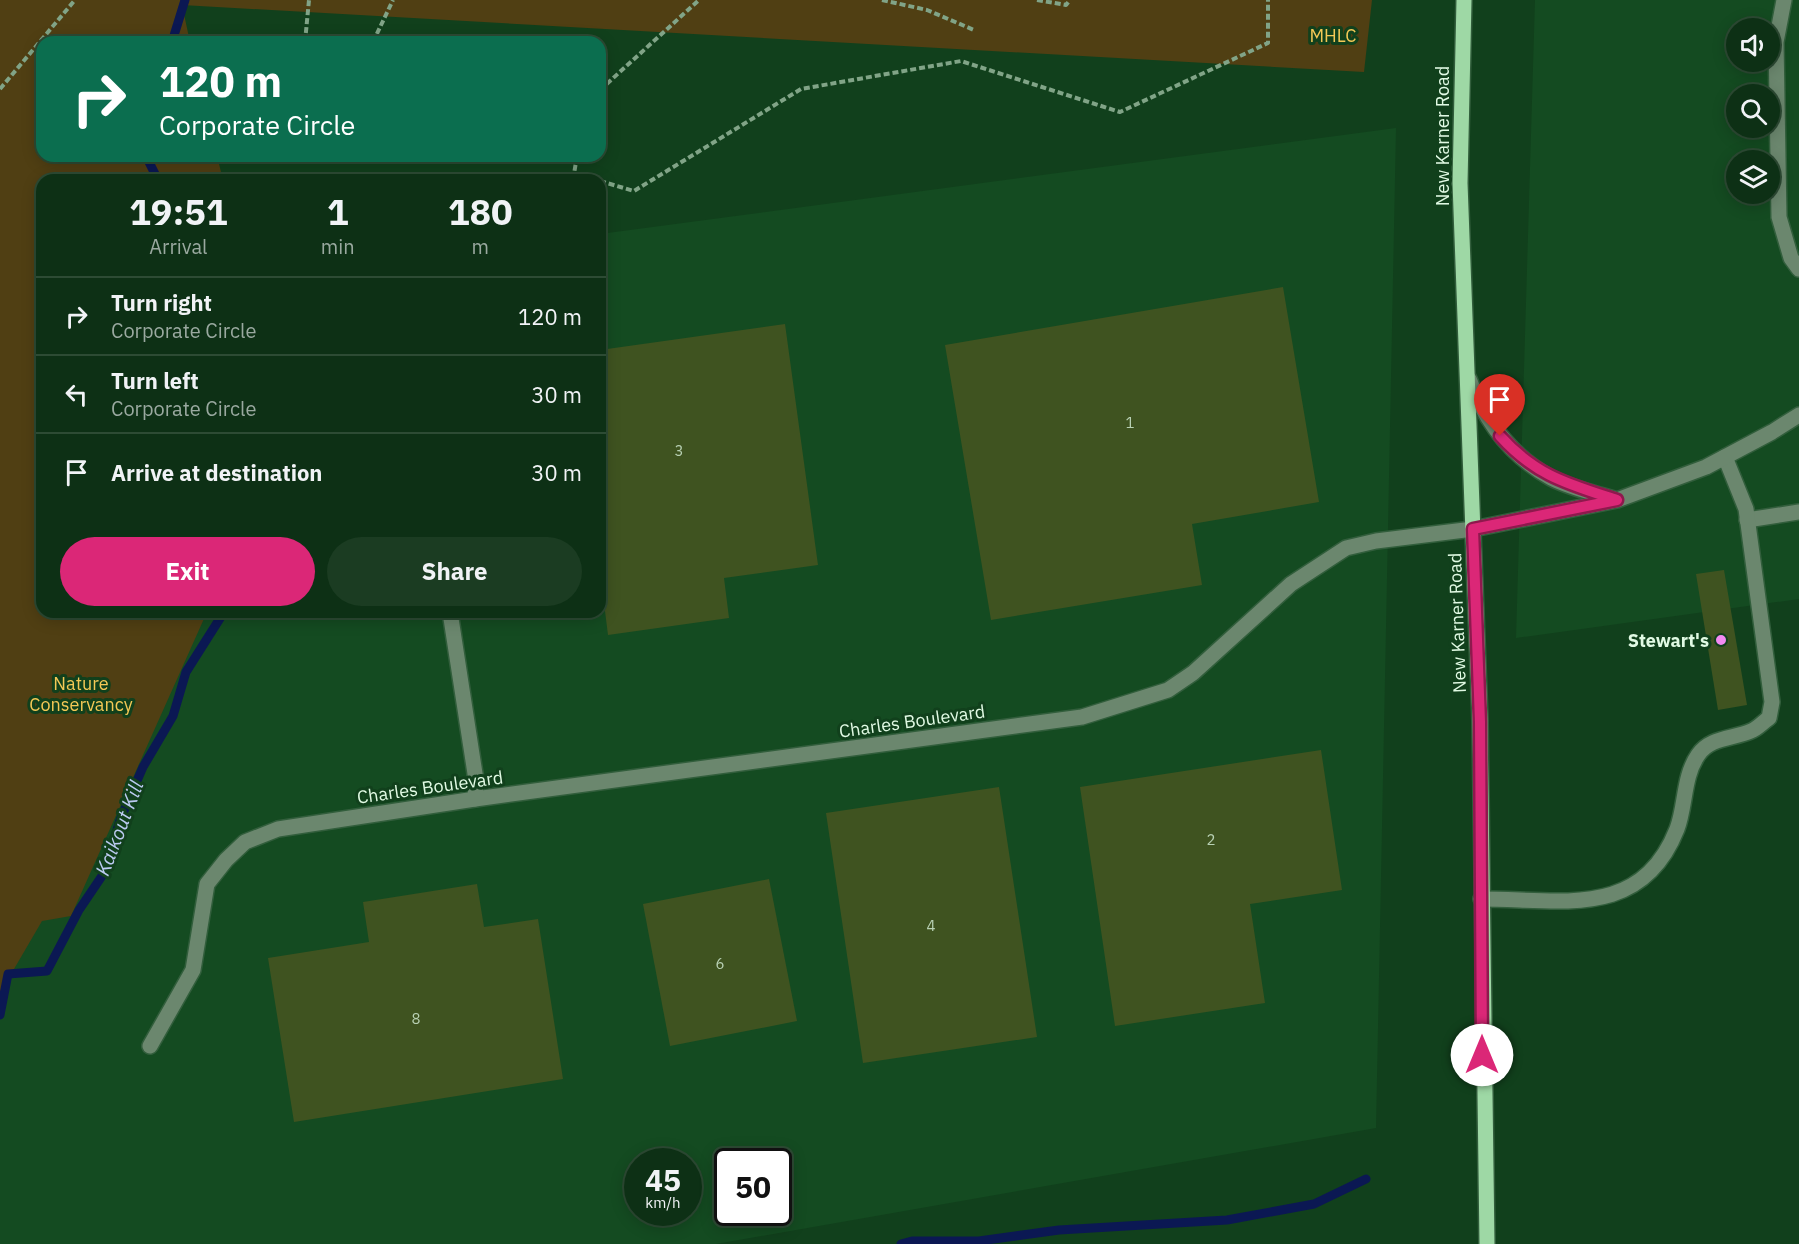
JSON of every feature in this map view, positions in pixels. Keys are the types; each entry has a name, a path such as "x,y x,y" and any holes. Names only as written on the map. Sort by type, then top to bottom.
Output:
{"main road":[{"name":"New Karner Road","path":"1464,0 1461,183 1480,722 1487,1244"}],"street":[{"path":"1784,0 1776,42 1779,217 1791,258 1799,269"},
{"path":"1466,373 1480,409 1509,445 1527,462 1553,479 1617,500"},
{"name":"Charles Boulevard","path":"150,1046 193,970 207,884 226,860 245,842 278,829 475,799 1082,717 1168,690 1193,673 1291,584 1346,548 1376,540 1473,529 1617,500 1706,467 1799,415"},
{"path":"1481,899 1593,899 1623,892 1650,874 1669,850 1679,823 1688,777 1699,753 1716,740 1752,731 1769,718 1772,702 1746,508 1725,457"},
{"path":"1747,520 1799,512"},
{"path":"451,618 476,780 475,799"}],"path":[{"path":"45,36 75,0"},
{"path":"306,36 309,0"},
{"path":"376,36 393,0"},
{"path":"606,85 699,0"},
{"path":"882,0 927,10 974,30"},
{"path":"1037,0 1066,5 1070,0"},
{"path":"606,184 634,191 801,89 961,61 1120,112 1268,43 1268,0"},
{"path":"0,89 36,46"}],"shaded area":[{"path":"1535,0 1799,0 1799,599 1516,638"},
{"path":"1396,128 1376,1128 716,1244 0,1244 0,930 180,618 606,618 606,233"}],"green space":[{"name":"Nature Conservancy","path":"0,0 1372,0 1364,72 182,5 189,36 36,36 36,162 218,162 222,174 36,174 36,618 204,618 71,916 42,921 0,993"}],"building":[{"path":"1283,287 1319,502 1192,524 1202,585 991,620 945,345"},
{"path":"785,324 818,565 724,578 729,618 608,635 606,618 606,349"},
{"name":"Stewart's","path":"1724,570 1747,705 1718,710 1696,574"},
{"path":"1321,750 1342,890 1250,904 1265,1003 1115,1026 1080,787"},
{"path":"999,787 1037,1037 863,1063 826,813"},
{"path":"769,879 797,1021 670,1046 643,904"},
{"path":"477,884 484,927 538,919 563,1079 294,1122 268,958 369,942 363,902"}],"waterway":[{"name":"Kaikout Kill","path":"174,36 185,0"},
{"name":"Kaikout Kill","path":"149,162 155,174"},
{"name":"Kaikout Kill","path":"0,1015 8,974 47,971 79,910 104,873 120,820 143,767 173,716 186,672 220,618"},
{"path":"901,1244 912,1241 979,1241 1059,1230 1227,1220 1314,1204 1366,1179"}],"place":[{"name":"Stewart's","path":"1721,640"}],"route":[{"path":"1482,1055 1480,722 1473,529 1617,500 1553,479 1527,462 1500,436"}],"park label":[{"name":"MHLC","path":"1333,35"}]}
